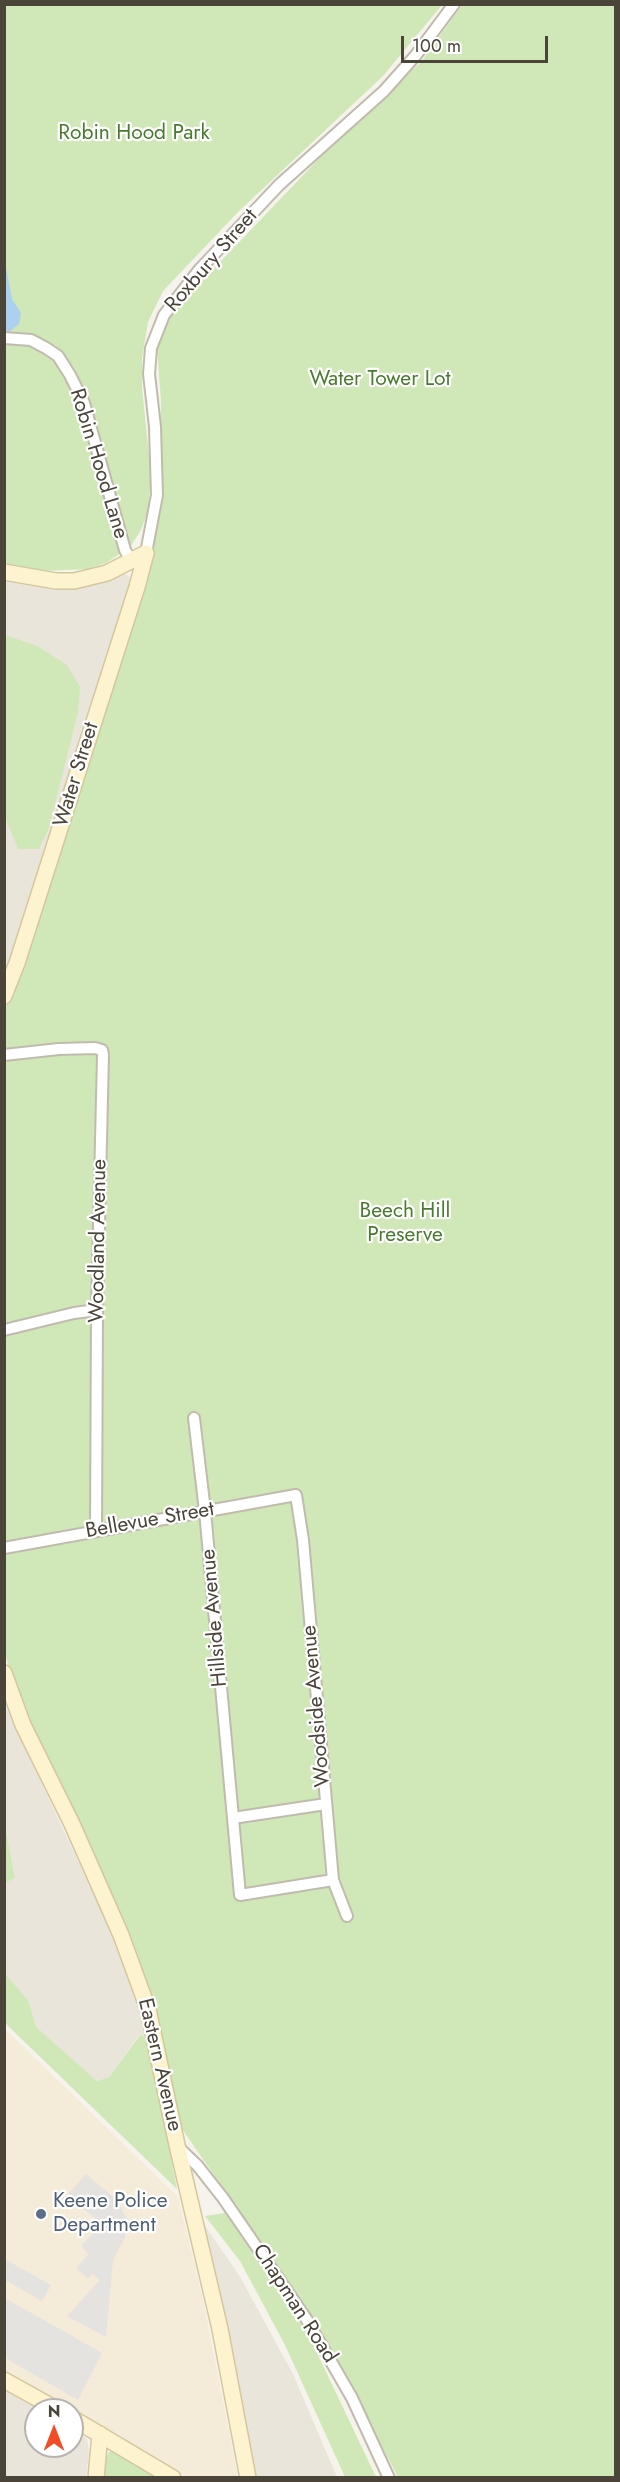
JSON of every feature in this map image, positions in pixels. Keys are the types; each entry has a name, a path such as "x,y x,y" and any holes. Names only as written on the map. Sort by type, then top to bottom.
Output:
{"street":[{"name":"Roxbury Street","path":"146,553 157,495 155,427 149,374 151,348 164,315 199,270 279,185 384,91 416,55 454,4"},
{"name":"Robin Hood Lane","path":"4,338 31,340 46,348 57,356 70,375 84,403 125,550 131,561"},
{"path":"4,572 56,581 74,581 107,573 146,553"},
{"name":"Water Street","path":"4,996 42,888 146,553"},
{"name":"Woodland Avenue","path":"4,1055 95,1048 102,1050 103,1055 97,1310 96,1531"},
{"path":"4,1330 74,1313 97,1310"},
{"name":"Hillside Avenue","path":"194,1418 205,1510 240,1895 333,1880"},
{"name":"Bellevue Street","path":"4,1548 296,1495"},
{"name":"Woodside Avenue","path":"296,1495 303,1540 333,1880 347,1916"},
{"name":"Eastern Avenue","path":"4,1673 23,1725 72,1824 139,1982 153,2027 177,2145 220,2329 248,2478"},
{"path":"233,1818 326,1804"},
{"name":"Chapman Road","path":"177,2145 197,2165 223,2198 307,2320 352,2398 389,2478"},
{"path":"4,2380 36,2398"},
{"path":"84,2425 174,2478"},
{"path":"96,2478 100,2434"}],"shaded area":[{"path":"124,573 131,578 130,583 5,980 5,579 92,584"},
{"path":"4,1703 106,1921 135,1993 147,2038 139,2035 109,2077 97,2081 35,2027 28,2000 5,1973 5,1883 15,1878 5,1826"},
{"path":"4,2028 178,2197 202,2295 238,2477 188,2477 84,2417 84,2398 50,2398 5,2372"},
{"path":"86,2174 117,2200 127,2219 125,2237 113,2260 106,2337 67,2316 100,2280 93,2274 88,2279 76,2268 89,2254 81,2246 101,2224 68,2194"},
{"path":"203,2223 239,2275 293,2374 337,2477 255,2477 242,2401"},
{"path":"5,2259 51,2285 42,2301 5,2280"},
{"path":"5,2298 102,2353 79,2398 75,2398 5,2358"},
{"path":"4,2387 24,2398 24,2458 84,2458 84,2436 87,2439 89,2452 86,2477 5,2477"}],"green space":[{"name":"Robin Hood Park","path":"5,5 442,5 383,76 239,211 163,291 148,322 142,358 142,388 151,475 148,511 141,530 130,547 106,563 87,569 42,571 5,564"},
{"path":"462,5 615,5 615,2477 398,2477 320,2328 182,2129 164,2044 145,1983 23,1714 5,1654 4,1008 40,914 143,581 159,520 161,401 157,348 170,317 200,283 332,145 421,62"},
{"path":"5,635 37,646 67,665 80,687 78,712 49,828 39,849 18,849 5,817"},
{"path":"5,1826 15,1878 4,1883"},
{"path":"4,1973 28,2000 36,2027 97,2081 109,2077 140,2035 147,2038 177,2189 5,2023"},
{"path":"225,2213 309,2336 376,2477 345,2477 285,2345 240,2261 205,2216"},
{"path":"114,2450 160,2478 104,2478 104,2462 109,2452"}],"water":[{"path":"4,257 12,299 21,313 19,324 10,331 5,331"}],"place":[{"name":"Keene Police Department","path":"41,2214"}],"park label":[{"name":"Water Tower Lot","path":"380,380"},
{"name":"Beech Hill Preserve","path":"405,1224"}]}
